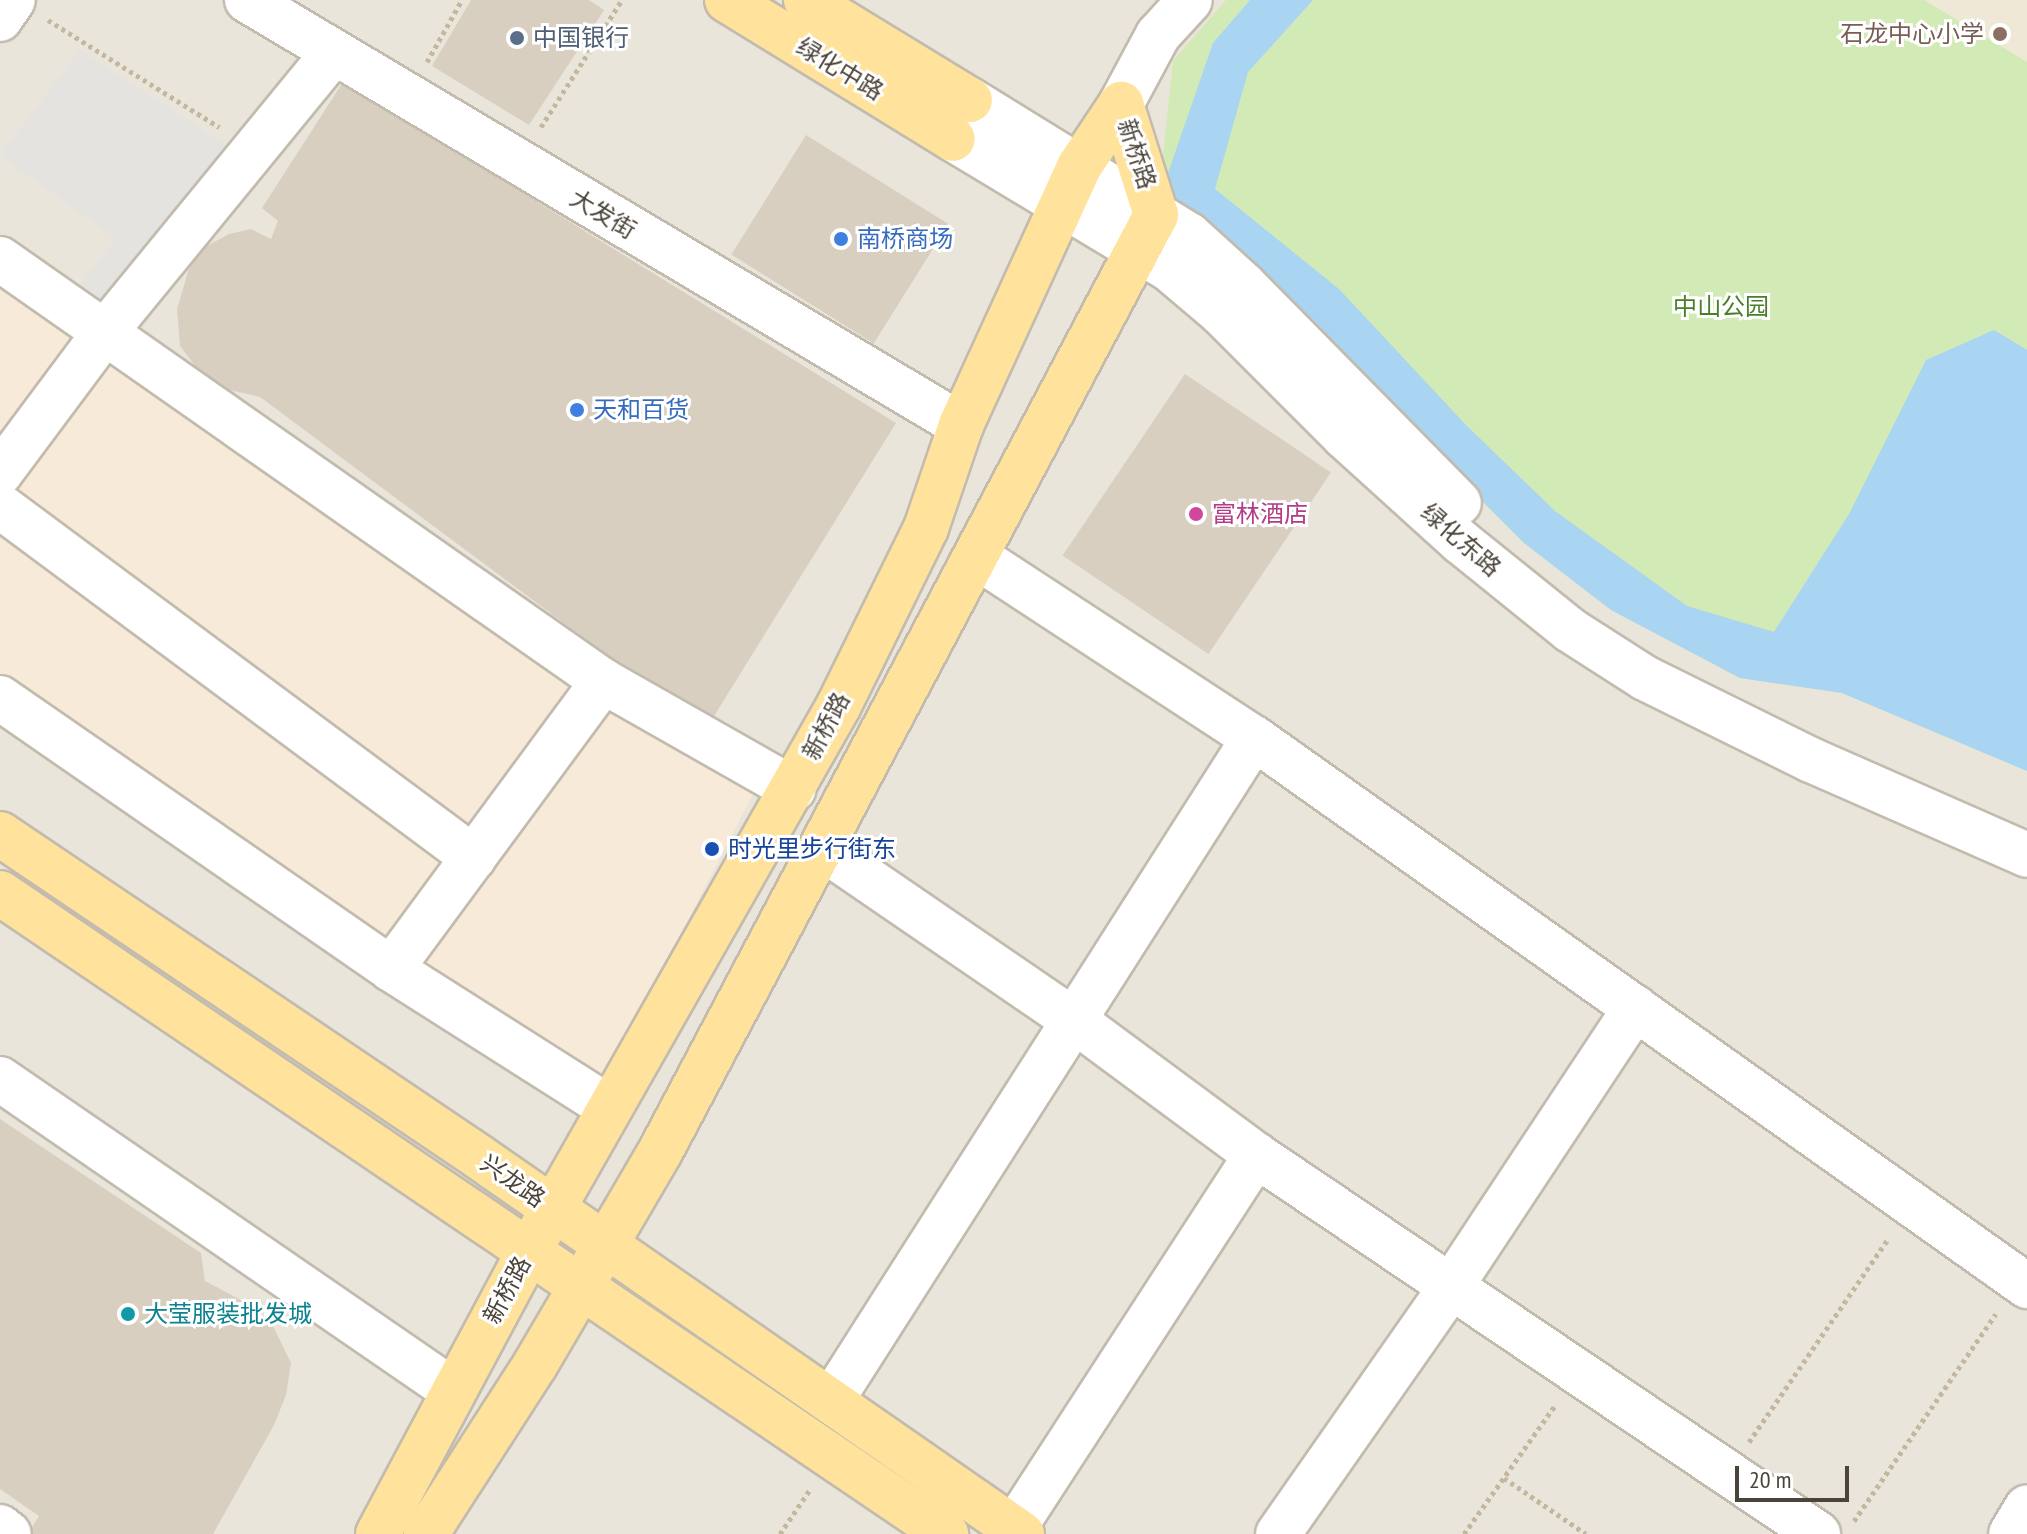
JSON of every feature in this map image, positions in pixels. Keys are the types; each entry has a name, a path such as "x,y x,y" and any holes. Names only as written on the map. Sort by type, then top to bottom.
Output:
{"main road":[{"name":"绿化中路","path":"727,0 962,119"},
{"name":"绿化中路","path":"806,0 962,119"},
{"name":"新桥路","path":"397,1530 452,1390 839,705 926,528 961,425 1071,186 1121,104"},
{"name":"新桥路","path":"397,1530 581,1286 661,1150 1147,232 1121,104"},
{"name":"兴龙路","path":"0,834 553,1209 1018,1531"},
{"name":"兴龙路","path":"0,893 946,1534"}],"street":[{"name":"大发街","path":"247,0 961,425"},
{"path":"1121,104 1158,35 1190,0"},
{"path":"0,19 28,8"},
{"path":"333,53 105,332 1,479 474,858"},
{"name":"绿化东路","path":"962,119 1147,232 1189,235 1244,285 1476,520 1583,607 1668,661 1818,736 2027,827"},
{"name":"绿化东路","path":"1147,232 1168,268 1221,313 1345,437 1461,542 1570,630 1645,678 1811,760 2027,855"},
{"path":"0,259 603,681 793,789"},
{"path":"977,557 1254,738 2023,1283"},
{"path":"391,969 603,681"},
{"path":"0,698 391,969 596,1099"},
{"path":"831,1401 1254,738"},
{"path":"822,848 1075,1021 1256,1155 1818,1534"},
{"path":"1278,1534 1450,1288 1635,1008"},
{"path":"0,1079 452,1390"},
{"path":"1018,1531 1256,1155"},
{"path":"2011,1534 2027,1507"},
{"path":"0,1527 9,1534"}],"path":[{"path":"407,97 462,0"},
{"path":"518,163 622,0"},
{"path":"28,8 254,150"},
{"path":"1728,1474 1911,1205"},
{"path":"1845,1534 2023,1283"},
{"path":"1464,1534 1578,1373"},
{"path":"780,1534 832,1457"},
{"path":"1504,1478 1586,1534"}],"shaded area":[{"path":"0,0 2027,0 2027,1534 0,1534"},
{"name":"石龙中心小学","path":"1920,0 2027,0 2027,68"},
{"path":"80,50 237,152 103,316 72,295 116,239 0,155"},
{"path":"0,259 757,786 596,1099 0,698"}],"green space":[{"name":"中山公园","path":"1226,0 1924,0 2027,62 2027,771 1842,693 1740,678 1611,610 1524,543 1402,421 1341,351 1158,202 1173,61"}],"water":[{"path":"1250,0 1313,0 1248,72 1215,189 1339,289 1466,425 1555,511 1687,606 1774,632 1849,514 1926,360 1994,330 2027,350 2027,771 1842,693 1740,678 1611,610 1524,543 1402,421 1341,351 1158,202 1213,43"}],"building":[{"name":"中国银行","path":"471,0 589,0 604,10 529,125 432,66"},
{"name":"天和百货","path":"343,82 896,423 706,729 260,397 221,388 203,376 180,346 177,309 190,265 205,247 229,234 251,229 271,239 278,221 262,208"},
{"name":"南桥商场","path":"806,135 948,224 874,344 731,255"},
{"name":"富林酒店","path":"1185,374 1331,472 1208,654 1063,556"},
{"name":"大莹服装批发城","path":"0,1119 201,1253 205,1281 239,1299 274,1328 291,1363 286,1395 274,1425 213,1534 28,1534 39,1516 0,1489"}],"place":[{"name":"石龙中心小学","path":"2000,34"},
{"name":"中国银行","path":"517,38"},
{"name":"南桥商场","path":"841,239"},
{"name":"天和百货","path":"577,410"},
{"name":"富林酒店","path":"1196,514"},
{"name":"时光里步行街东","path":"712,849"},
{"name":"大莹服装批发城","path":"128,1314"}]}
